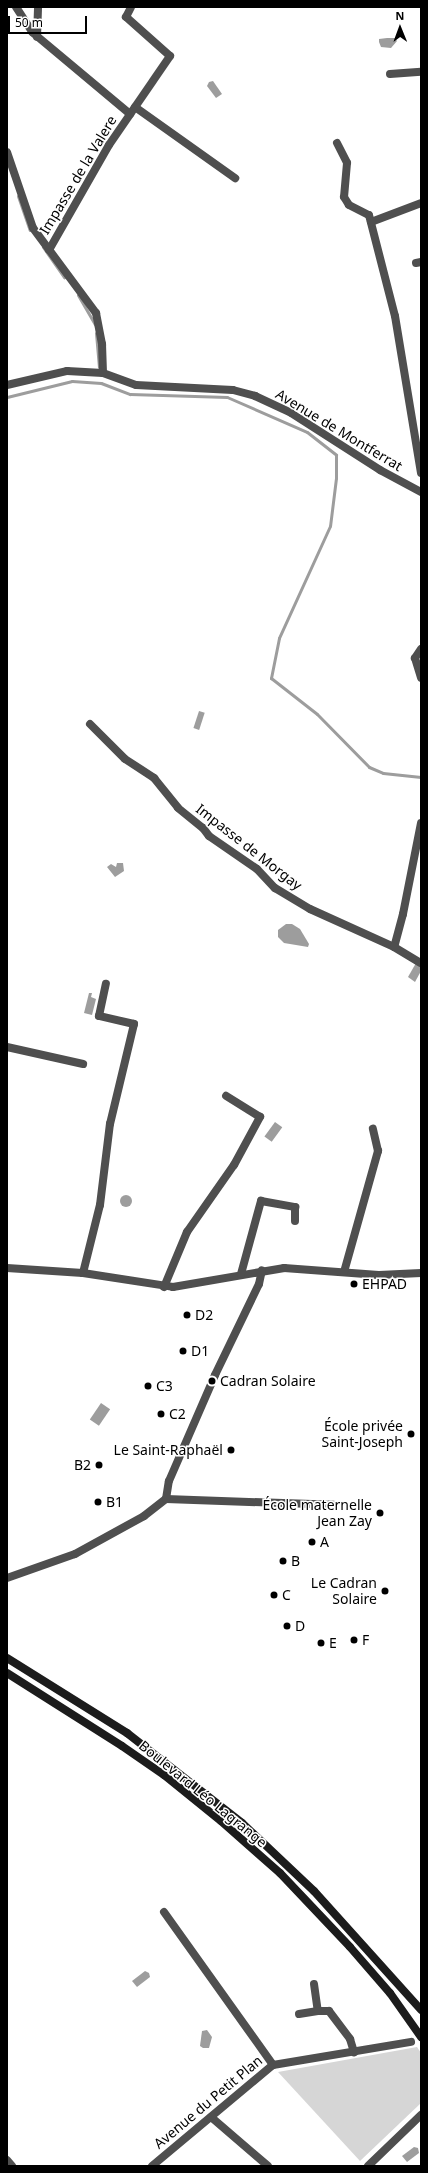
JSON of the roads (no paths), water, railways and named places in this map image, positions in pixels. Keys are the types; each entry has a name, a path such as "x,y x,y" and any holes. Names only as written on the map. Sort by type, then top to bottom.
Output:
{"main road":[{"name":"Boulevard Léo Lagrange","path":"7,1658 127,1733 242,1822 314,1891 421,2010"},
{"name":"Boulevard Léo Lagrange","path":"7,1673 128,1750 221,1821 280,1873 350,1948 390,1993 421,2036"}],"street":[{"name":"Impasse de la Valere","path":"16,7 37,36 132,111"},
{"path":"37,36 38,7"},
{"name":"Impasse de la Valere","path":"49,250 109,145 170,56 126,17 131,7"},
{"path":"390,74 421,72"},
{"path":"132,111 235,178"},
{"path":"337,143 347,163 344,197 349,205 369,215 395,316 421,473"},
{"name":"Impasse de la Valere","path":"7,152 28,216 49,250 96,313 102,344 103,373"},
{"path":"371,222 421,203"},
{"name":"Avenue de Montferrat","path":"7,385 67,371 103,373 136,385 233,390 255,396 291,413 380,470 421,492"},
{"path":"421,649 415,658 421,678"},
{"name":"Impasse de Morgay","path":"90,724 125,759 154,778 178,808 203,828 209,836 256,869 275,888 310,909 394,948 421,963"},
{"path":"394,948 403,914 421,823"},
{"path":"83,1273 100,1205 110,1124 134,1024 99,1016 106,984"},
{"path":"7,1047 83,1064"},
{"path":"164,1286 187,1232 234,1165 260,1117 226,1096"},
{"path":"344,1272 378,1151 374,1128"},
{"path":"241,1274 261,1201 295,1207 294,1221"},
{"path":"7,1268 83,1273 164,1286 183,1286 262,1270 296,1268 398,1276 421,1273"},
{"path":"166,1499 169,1481 215,1375 259,1284 262,1270"},
{"path":"7,1578 75,1554 144,1516 166,1499 334,1505"},
{"path":"164,1912 273,2065"},
{"path":"314,1984 318,2011"},
{"path":"299,2014 329,2011 350,2039 354,2052"},
{"name":"Avenue du Petit Plan","path":"152,2166 273,2065 411,2042"},
{"path":"368,2166 401,2137 421,2115"},
{"path":"211,2117 268,2166"},
{"path":"401,2137 421,2125"},
{"path":"7,2160 12,2166"}],"waterway":[{"path":"18,196 30,230"},
{"path":"43,247 64,277"},
{"path":"78,295 95,325"},
{"path":"96,333 99,367"},
{"path":"7,397 72,381 101,383 130,394 227,397 307,432 336,455 336,478 330,526 279,638 271,678 317,714 369,767 383,773 421,777"}],"place":[{"name":"EHPAD","path":"354,1284"},
{"name":"D2","path":"187,1315"},
{"name":"D1","path":"183,1351"},
{"name":"Cadran Solaire","path":"212,1381"},
{"name":"C3","path":"148,1386"},
{"name":"C2","path":"161,1414"},
{"name":"École privée Saint-Joseph","path":"411,1434"},
{"name":"Le Saint-Raphaël","path":"231,1450"},
{"name":"B2","path":"99,1465"},
{"name":"B1","path":"98,1502"},
{"name":"École maternelle Jean Zay","path":"380,1513"},
{"name":"A","path":"312,1542"},
{"name":"B","path":"283,1561"},
{"name":"Le Cadran Solaire","path":"385,1591"},
{"name":"C","path":"274,1595"},
{"name":"D","path":"287,1626"},
{"name":"F","path":"354,1640"},
{"name":"E","path":"321,1643"}]}
